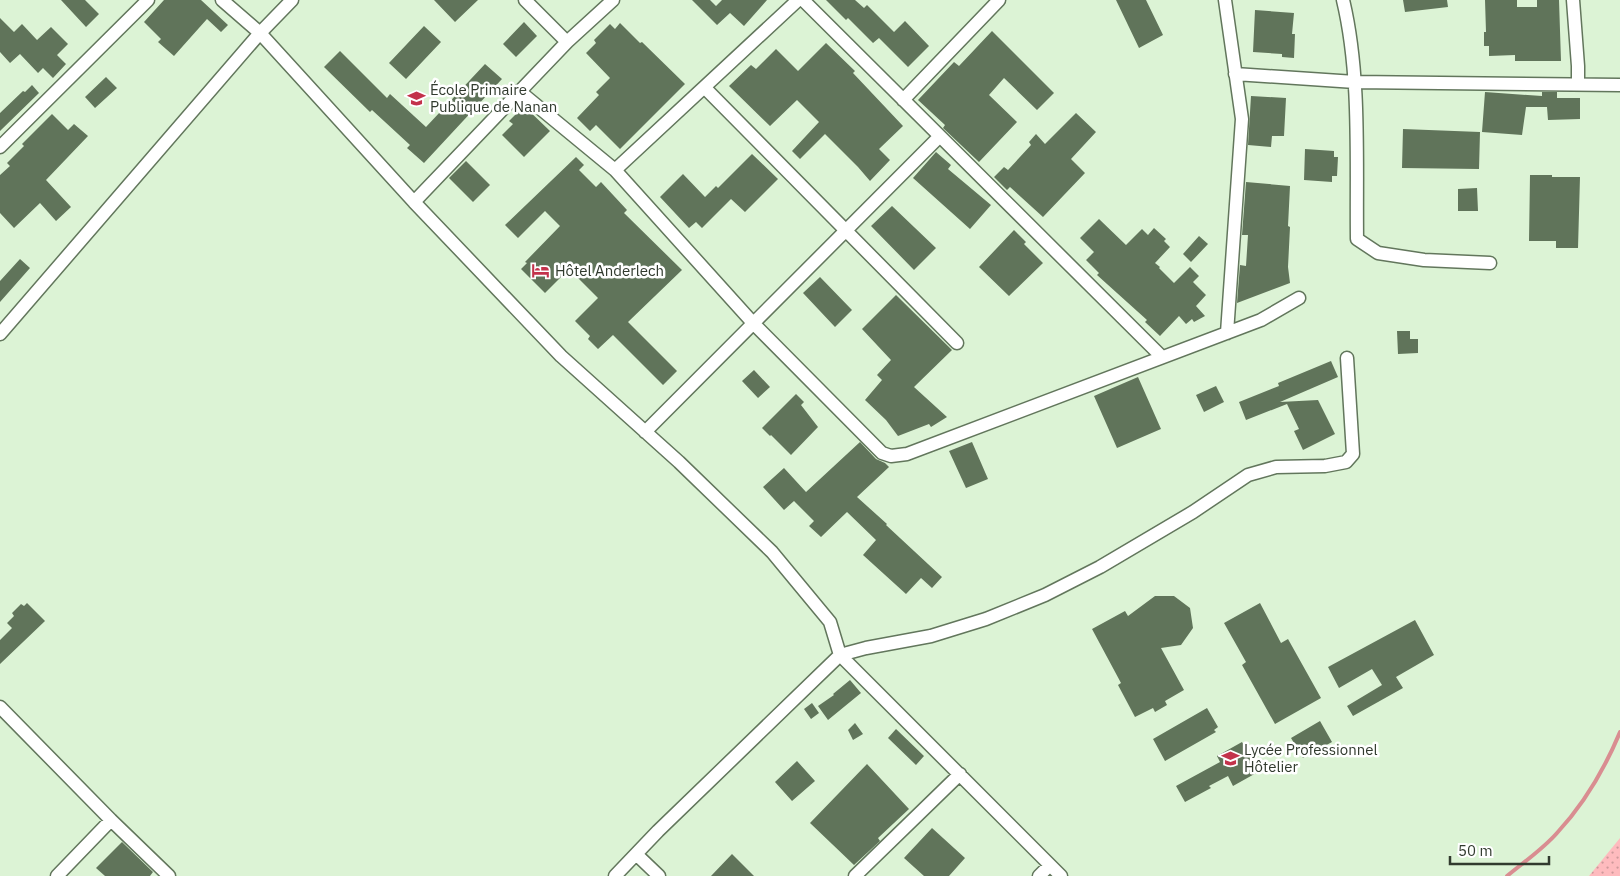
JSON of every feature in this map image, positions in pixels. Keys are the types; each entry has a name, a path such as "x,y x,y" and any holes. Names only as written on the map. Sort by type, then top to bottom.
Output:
{"street":[{"path":"0,147 148,0"},
{"path":"222,0 260,33 414,202 561,356 772,552 830,622 840,655 1061,876"},
{"path":"3,325 260,33 292,0"},
{"path":"525,0 567,42"},
{"path":"414,202 567,42 613,0"},
{"path":"615,170 798,0"},
{"path":"802,0 1162,357"},
{"path":"903,100 999,0"},
{"path":"1225,0 1242,119 1227,333"},
{"path":"1343,0 1349,25 1355,82 1357,239 1378,253 1424,260 1490,263"},
{"path":"1573,0 1578,84"},
{"path":"1235,74 1355,82 1620,85"},
{"path":"704,88 957,343"},
{"path":"519,91 615,170 753,323 882,453 891,456 907,454 1261,320 1298,298"},
{"path":"645,432 939,137"},
{"path":"615,876 840,655 866,648 931,636 986,619 1045,595 1100,567 1181,519 1248,475 1276,467 1325,466 1346,462 1353,454 1347,358"},
{"path":"0,707 169,876"},
{"path":"855,876 960,774"},
{"path":"57,876 111,820"},
{"path":"636,854 659,876"},
{"path":"1039,876 1050,865"}],"shaded area":[{"path":"1620,838 1620,876 1589,876"}],"building":[{"path":"61,0 85,0 99,14 86,27"},
{"path":"164,0 201,0 228,25 221,32 207,19 174,56 158,42 161,39 144,22"},
{"path":"434,0 478,0 455,22"},
{"path":"692,0 710,0 716,6 722,0 767,0 744,26 730,13 717,25"},
{"path":"826,0 855,0 864,8 867,5 894,32 905,21 929,46 908,67 879,38 873,43 848,18 846,20"},
{"path":"1116,0 1146,0 1163,35 1139,48"},
{"path":"1403,0 1447,0 1448,7 1405,12"},
{"path":"1485,0 1517,0 1517,7 1537,7 1537,0 1559,0 1561,61 1515,61 1515,55 1489,56 1489,46 1484,46 1484,32 1486,32"},
{"path":"1255,10 1294,13 1292,34 1295,34 1294,58 1282,57 1282,54 1253,52"},
{"path":"0,18 14,32 22,24 37,40 51,27 68,44 57,55 66,64 53,78 43,68 38,73 20,54 10,63 0,52"},
{"path":"524,22 537,36 516,57 503,44"},
{"path":"620,23 685,84 620,149 596,125 590,131 577,118 599,95 596,92 610,78 586,53 596,43 594,40 610,24 615,29"},
{"path":"424,26 441,42 406,79 389,63"},
{"path":"992,31 1054,93 1037,110 1004,78 989,95 1017,122 979,162 943,128 945,125 918,100 954,62 959,66"},
{"path":"826,43 855,71 853,73 903,126 879,149 890,160 870,181 825,134 800,159 792,151 819,122 797,100 770,126 729,86 751,65 756,69 776,49 798,71"},
{"path":"340,51 387,98 390,94 426,127 485,64 502,79 424,163 407,148 410,145 372,110 370,112 324,67"},
{"path":"106,77 117,88 95,108 85,97"},
{"path":"32,85 39,93 0,131 0,113"},
{"path":"1485,92 1542,96 1542,92 1557,92 1557,98 1580,98 1580,119 1548,120 1547,107 1526,107 1522,135 1482,132"},
{"path":"1251,96 1286,98 1284,136 1272,136 1271,147 1248,145"},
{"path":"524,106 550,131 524,157 502,135 513,124 509,121"},
{"path":"1076,113 1096,132 1071,159 1085,173 1043,217 1010,187 1007,190 994,177 1004,167 1008,170 1031,145 1029,142 1036,134 1045,144"},
{"path":"52,114 68,130 74,124 88,136 46,180 71,207 56,221 40,203 14,228 0,213 0,175 10,166 7,163 24,146 22,144"},
{"path":"1403,129 1480,132 1479,169 1402,168"},
{"path":"1305,149 1334,151 1334,157 1338,157 1337,176 1332,176 1332,182 1304,180"},
{"path":"936,152 951,165 948,169 991,205 970,229 913,178"},
{"path":"752,154 778,179 745,212 731,199 702,228 696,222 689,228 660,197 683,174 705,197 716,186 718,188"},
{"path":"576,157 584,165 579,170 596,187 601,182 627,210 624,213 682,270 628,322 677,371 663,385 613,335 598,349 588,339 590,336 575,321 598,298 569,269 545,293 521,269 527,263 525,262 560,226 545,211 518,238 505,225"},
{"path":"466,161 490,185 473,202 449,178"},
{"path":"1530,175 1580,177 1578,248 1556,248 1556,241 1529,241"},
{"path":"1246,182 1290,186 1288,267 1290,283 1237,303 1240,265 1246,266 1248,235 1242,235"},
{"path":"1477,188 1478,211 1458,211 1458,189"},
{"path":"892,206 936,248 914,270 871,226"},
{"path":"1099,219 1126,245 1142,229 1148,235 1154,228 1166,239 1164,241 1170,247 1155,263 1174,283 1190,267 1199,276 1193,282 1206,295 1196,306 1205,316 1194,322 1192,319 1186,324 1179,316 1160,336 1145,322 1147,320 1097,275 1099,273 1086,260 1094,252 1080,238"},
{"path":"1014,230 1026,242 1024,244 1043,263 1009,296 979,267"},
{"path":"1199,236 1208,244 1191,262 1183,254"},
{"path":"20,259 30,268 0,302 0,281"},
{"path":"820,277 852,310 835,327 803,293"},
{"path":"896,295 952,350 914,387 947,417 931,427 929,424 898,436 886,420 865,400 882,380 877,375 891,360 862,329"},
{"path":"1397,331 1410,331 1410,339 1418,339 1418,353 1398,354"},
{"path":"1331,361 1338,377 1280,402 1318,400 1335,434 1303,450 1294,431 1299,429 1287,404 1246,420 1239,402 1279,386 1278,383"},
{"path":"754,370 770,387 758,398 742,381"},
{"path":"1138,377 1161,429 1117,448 1094,396"},
{"path":"1216,386 1224,402 1204,412 1196,395"},
{"path":"796,394 804,402 801,405 818,427 791,455 762,428"},
{"path":"860,442 876,459 889,467 857,497 942,577 932,588 921,578 906,594 863,555 876,540 847,512 821,537 809,526 814,521 794,501 784,510 763,487 784,468 806,492"},
{"path":"972,442 988,479 966,488 949,451"},
{"path":"1155,596 1174,596 1190,608 1193,628 1181,645 1161,648 1184,690 1165,701 1167,705 1155,712 1153,708 1135,717 1118,685 1121,683 1092,629 1125,611 1128,616"},
{"path":"27,603 45,621 0,664 0,640 12,628 7,623 14,616 12,613 21,604 24,606"},
{"path":"1260,603 1281,643 1288,639 1321,698 1275,724 1242,665 1246,662 1224,623"},
{"path":"1415,620 1434,655 1396,677 1403,688 1353,716 1347,706 1382,685 1372,669 1339,688 1328,667"},
{"path":"850,680 861,693 828,720 818,706 834,695"},
{"path":"812,703 819,713 811,719 804,709"},
{"path":"1207,708 1218,727 1214,730 1216,732 1165,761 1153,739"},
{"path":"1320,721 1332,742 1303,758 1291,738"},
{"path":"855,723 863,734 853,740 848,730"},
{"path":"896,729 924,756 916,765 888,738"},
{"path":"1242,742 1258,772 1233,786 1228,776 1185,802 1176,786 1220,762 1217,756"},
{"path":"797,761 815,781 792,801 775,782"},
{"path":"867,764 909,809 878,838 880,841 854,865 810,823"},
{"path":"932,828 965,858 949,876 924,876 904,858"},
{"path":"122,842 153,872 150,876 105,876 96,868"},
{"path":"732,854 754,876 711,876"}],"waterway":[{"path":"1507,876 1546,844 1567,822 1601,772 1620,732"}],"place":[{"name":"École Primaire Publique de Nanan","path":"416,98"},
{"name":"Hôtel Anderlech","path":"541,270"},
{"name":"Lycée Professionnel Hôtelier","path":"1230,758"}]}
